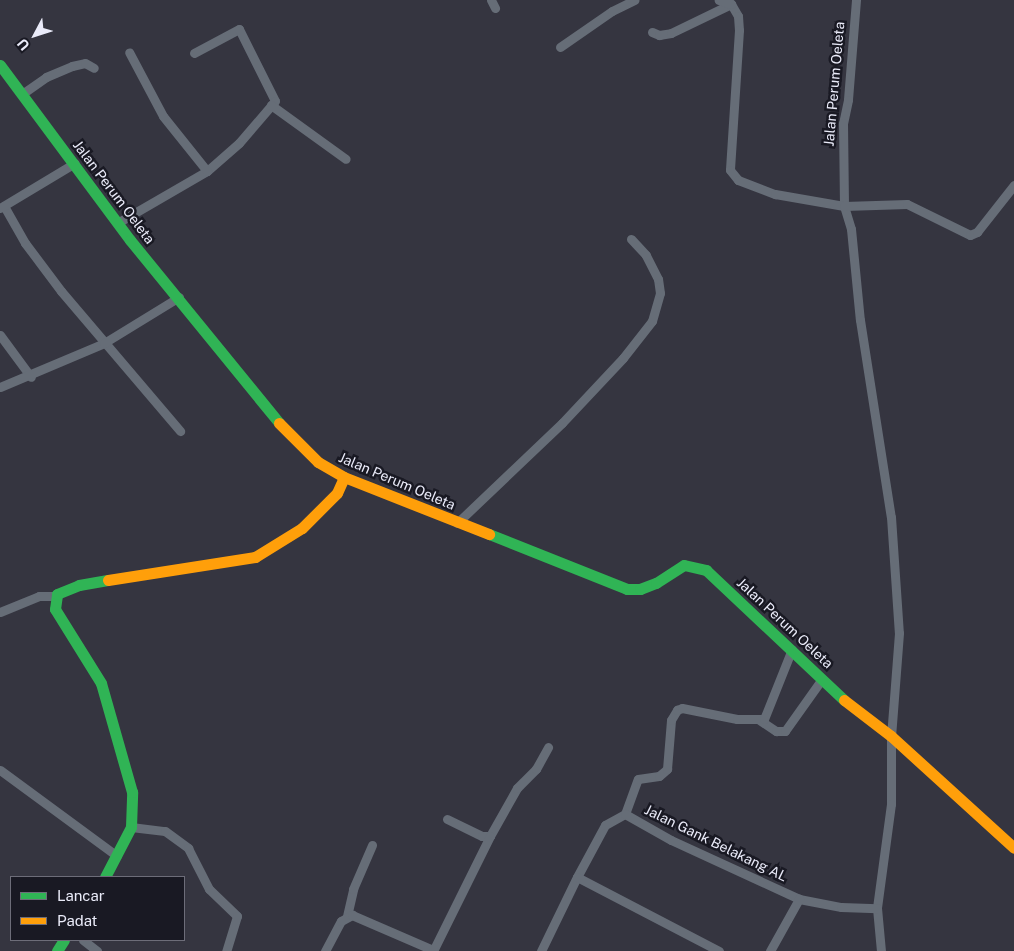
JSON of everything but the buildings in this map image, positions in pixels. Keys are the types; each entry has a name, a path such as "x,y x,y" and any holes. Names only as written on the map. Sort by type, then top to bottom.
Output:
{"street":[{"path":"560,47 612,11 635,0"},
{"path":"719,0 731,4 738,16 739,30 730,170 738,180 775,194 844,206 907,204 973,234 1014,185"},
{"name":"Jalan Perum Oeleta","path":"856,0 848,100 843,123 844,206 851,229 860,320 891,517 899,633 891,736 891,804 877,908 881,951"},
{"path":"652,32 659,35 671,33 731,4"},
{"path":"119,222 207,171 239,143 275,101 239,29 194,53"},
{"path":"129,52 163,116 207,171"},
{"path":"22,94 46,77 72,66 84,63 94,68"},
{"name":"Jalan Perum Oeleta","path":"0,65 119,222 130,240 179,297 294,441 318,462 344,477 627,589 656,583 679,566 699,566 706,570 792,649 822,679 891,736"},
{"path":"271,104 346,159"},
{"path":"75,163 2,207 34,256 104,343 180,431"},
{"path":"457,523 562,423 623,358 652,321 660,293 658,279 646,255 631,239"},
{"path":"0,387 31,376 104,343 179,297"},
{"path":"0,335 31,376"},
{"path":"0,612 39,596 56,596 79,586 215,562 237,562 255,557 302,528 337,493 344,477"},
{"path":"56,596 55,609 101,683 132,792 131,827 106,876"},
{"path":"625,814 638,779 659,776 667,769 671,720 678,710 682,708 737,719 764,719 768,715 792,649"},
{"path":"757,718 776,731 785,731 822,679"},
{"path":"891,736 1014,848"},
{"path":"347,916 369,921 433,950 490,836 517,788 536,769 548,747"},
{"path":"0,770 117,856"},
{"name":"Jalan Gank Belakang AL","path":"541,951 605,825 625,814 671,840 798,899 842,907 877,908"},
{"path":"447,819 482,836 490,836"},
{"path":"131,827 165,831 188,848 209,889 237,916 226,951"},
{"path":"324,951 336,927 347,916 353,889 372,845"},
{"path":"577,877 719,951"},
{"path":"770,951 798,899"},
{"path":"84,941 97,951"}],"traffic: fast":[{"path":"0,65 130,240 279,423"},
{"path":"489,534 627,589 640,589 656,583 684,565 706,570 844,700"},
{"path":"106,876 131,827 132,792 101,683 55,609 57,594 79,585 108,580"},
{"path":"57,951 63,941"}],"traffic: slow":[{"path":"279,423 318,462 344,477 489,534"},
{"path":"108,580 255,557 302,528 337,493 344,477"},
{"path":"844,700 891,736 1014,848"}]}
